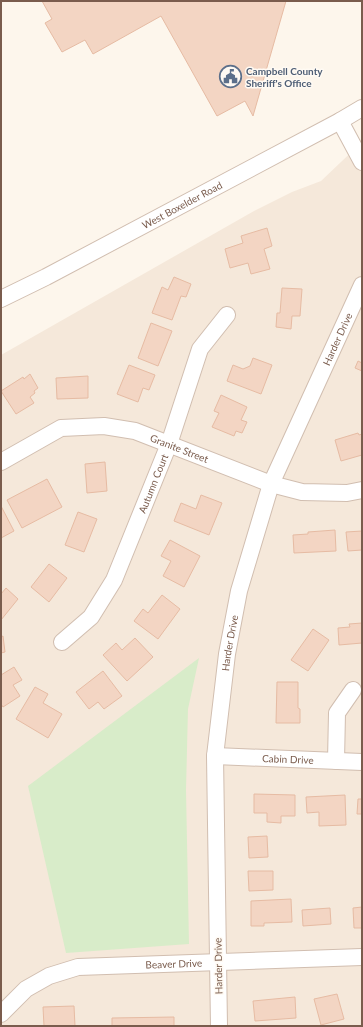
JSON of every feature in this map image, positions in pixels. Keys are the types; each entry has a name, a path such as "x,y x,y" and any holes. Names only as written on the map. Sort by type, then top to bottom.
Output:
{"street":[{"name":"West Boxelder Road","path":"1,299 46,277 362,108"},
{"path":"340,121 362,162"},
{"name":"Harder Drive","path":"220,1026 215,756 227,654 239,591 271,484 362,285"},
{"name":"Autumn Court","path":"62,642 91,617 114,580 169,444 200,349 227,315"},
{"name":"Granite Street","path":"1,462 61,428 104,426 135,431 271,484 302,492 347,493 362,490"},
{"path":"336,761 337,713 353,690"},
{"name":"Cabin Drive","path":"215,756 362,762"},
{"name":"Beaver Drive","path":"1,1014 26,989 49,976 78,967 362,957"}],"shaded area":[{"path":"362,142 362,1026 1,1026 1,355 254,211 292,192 321,181"}],"green space":[{"path":"199,658 188,709 186,790 189,944 66,953 28,786"}],"building":[{"name":"Campbell County Sheriff's Office","path":"42,1 286,1 253,116 245,101 217,116 161,16 93,54 85,40 62,52 45,23 52,19"},
{"path":"267,228 272,246 264,249 270,269 251,274 248,263 230,268 225,249 243,243 241,236"},
{"path":"174,277 191,284 186,297 181,296 172,320 152,313 162,287 168,290"},
{"path":"282,288 302,289 300,316 292,316 291,329 276,327 277,313 280,313"},
{"path":"151,323 172,331 158,366 138,358"},
{"path":"253,358 272,365 261,394 227,381 233,365 243,369 250,366"},
{"path":"358,361 362,363 362,371 355,368"},
{"path":"129,365 155,375 149,390 143,388 138,402 117,394"},
{"path":"30,374 38,388 30,397 34,403 16,414 1,391 23,377 24,379"},
{"path":"88,376 88,398 57,399 56,378"},
{"path":"221,395 247,407 241,420 247,422 242,433 236,431 234,436 212,427 219,413 214,411"},
{"path":"358,433 359,435 362,434 362,455 341,461 335,440"},
{"path":"105,462 107,491 87,493 85,464"},
{"path":"47,479 62,507 22,528 7,500"},
{"path":"201,495 222,503 209,535 174,521 181,503 196,509"},
{"path":"1,506 14,531 1,538"},
{"path":"78,512 97,519 84,552 65,545"},
{"path":"335,530 336,551 294,553 293,535 308,534 308,532"},
{"path":"362,531 362,550 348,551 346,532"},
{"path":"170,540 200,556 184,587 163,576 171,561 161,556"},
{"path":"49,564 67,578 49,602 31,587"},
{"path":"6,588 18,599 1,620 1,594"},
{"path":"162,595 180,609 158,639 134,621 143,609 148,613"},
{"path":"362,623 362,643 339,645 338,628 350,627 349,624"},
{"path":"313,629 329,640 308,671 291,660"},
{"path":"3,636 5,652 1,653 1,637"},
{"path":"135,638 153,657 127,681 103,655 116,643 122,650"},
{"path":"14,667 22,680 13,685 20,696 3,707 1,704 1,675"},
{"path":"103,671 122,696 104,709 98,702 89,709 76,692"},
{"path":"277,682 298,682 298,708 300,709 300,723 276,723"},
{"path":"35,687 48,694 43,703 62,714 48,738 16,719"},
{"path":"254,794 295,795 295,816 281,816 281,823 267,822 267,813 254,813"},
{"path":"345,795 346,825 319,826 319,812 307,813 306,797"},
{"path":"358,799 362,799 362,814 357,814"},
{"path":"267,836 268,857 249,858 248,837"},
{"path":"248,871 273,871 273,890 249,891"},
{"path":"291,899 292,922 264,923 264,926 251,926 251,901"},
{"path":"362,907 362,928 354,928 353,908"},
{"path":"330,908 331,924 303,926 302,910"},
{"path":"337,994 344,1019 321,1025 314,999"},
{"path":"295,997 296,1018 255,1021 253,1001"},
{"path":"74,1006 75,1026 44,1026 43,1007"},
{"path":"174,1017 174,1026 112,1026 112,1018"}],"place":[{"name":"Campbell County Sheriff's Office","path":"230,77"}]}
